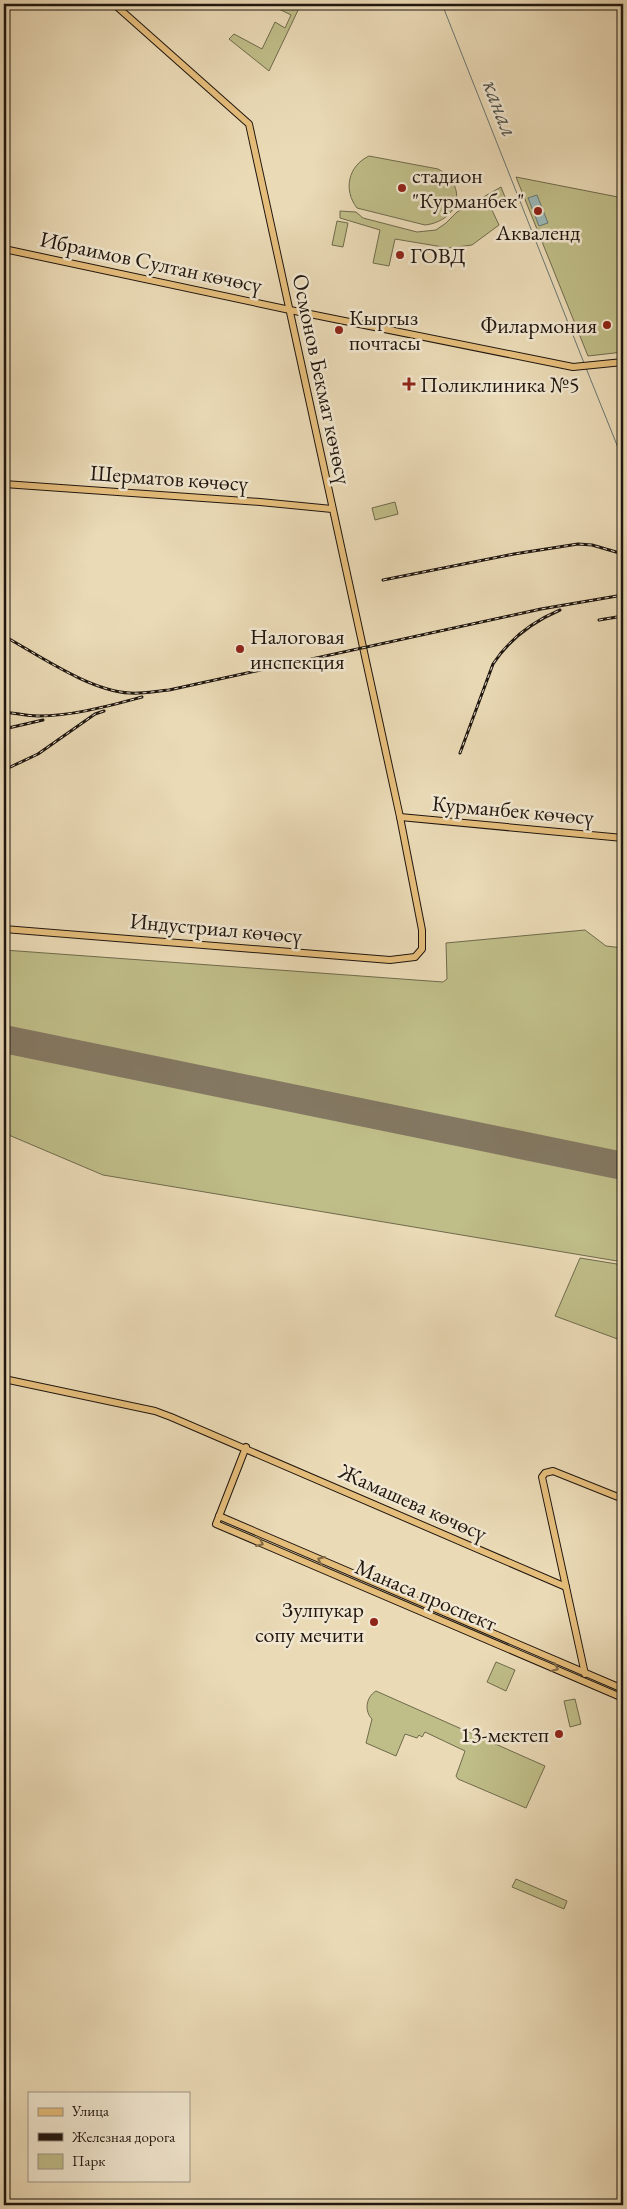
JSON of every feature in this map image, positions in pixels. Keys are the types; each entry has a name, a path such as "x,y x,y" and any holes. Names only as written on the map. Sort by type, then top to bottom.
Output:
{"main road":[{"name":"Осмонов Бекмат көчөсү","path":"114,4 249,124 400,817 422,930 422,949"},
{"name":"Ибраимов Султан көчөсү","path":"4,249 290,310 573,367 623,362"},
{"name":"Шерматов көчөсү","path":"4,484 260,502 332,509"},
{"name":"Курманбек көчөсү","path":"400,817 623,838"},
{"name":"Индустриал көчөсү","path":"4,929 390,960 415,957 422,949"},
{"name":"Жамашева көчөсү","path":"4,1379 155,1411 246,1447 566,1587"},
{"path":"246,1447 219,1516 462,1620 514,1646"},
{"path":"587,1682 542,1477 545,1473 554,1471 623,1499"},
{"name":"Манаса проспект","path":"219,1516 216,1524 459,1628 514,1646 623,1698"},
{"path":"459,1628 462,1620"},
{"path":"541,1658 585,1673 623,1690"}],"green space":[{"path":"277,4 293,10 296,4 301,4 269,71 229,39 234,34 262,49 275,22 285,28 291,15 275,7"},
{"name":"стадион \"Курманбек\"","path":"369,156 438,169 448,176 454,184 456,202 452,210 446,217 437,222 425,225 357,208 350,194 350,179 356,166"},
{"path":"516,177 623,198 623,352 588,356"},
{"path":"501,187 505,197 491,208 499,225 472,245 449,248 395,239 389,266 373,263 380,230 340,218 340,211 356,212 363,218 417,232 436,230 457,212"},
{"path":"337,221 348,223 343,247 332,245"},
{"path":"395,502 398,514 375,520 372,508"},
{"path":"585,930 606,946 623,948 623,1155 4,1028 4,950 443,982 447,979 446,943"},
{"path":"4,1050 623,1177 623,1262 103,1175 4,1133"},
{"path":"580,1258 623,1265 623,1341 555,1316"},
{"path":"496,1662 515,1670 506,1691 487,1682"},
{"path":"376,1691 545,1766 526,1808 458,1779 456,1776 465,1751 425,1732 422,1737 419,1735 417,1738 405,1734 396,1756 366,1743 372,1719 369,1716 367,1704 370,1697"},
{"path":"575,1699 581,1724 570,1727 564,1701"},
{"path":"516,1879 567,1901 564,1909 512,1887"}],"water":[{"name":"Акваленд","path":"537,195 548,223 539,226 528,198"}],"waterway":[{"name":"канал","path":"442,4 584,363"},
{"name":"канал","path":"586,368 623,460"}],"runway":[{"path":"4,1039 623,1166"}],"railway":[{"path":"383,580 514,554 578,544 592,545 623,554"},
{"path":"4,636 49,662 98,686 115,691 140,693 169,690 541,609 623,595"},
{"path":"460,753 493,664 507,646 522,632 560,610"},
{"path":"599,620 623,616"},
{"path":"4,712 51,716 90,710 142,697"},
{"path":"4,770 38,754 95,714 104,711"},
{"path":"4,729 43,720"}],"place":[{"name":"стадион \"Курманбек\"","path":"402,188"},
{"name":"Акваленд","path":"538,211"},
{"name":"ГОВД","path":"400,255"},
{"name":"Филармония","path":"607,325"},
{"name":"Кыргыз почтасы","path":"339,330"},
{"name":"Поликлиника №5","path":"409,384"},
{"name":"Налоговая инспекция","path":"240,649"},
{"name":"Зулпукар сопу мечити","path":"374,1622"},
{"name":"13-мектеп","path":"559,1734"}]}
